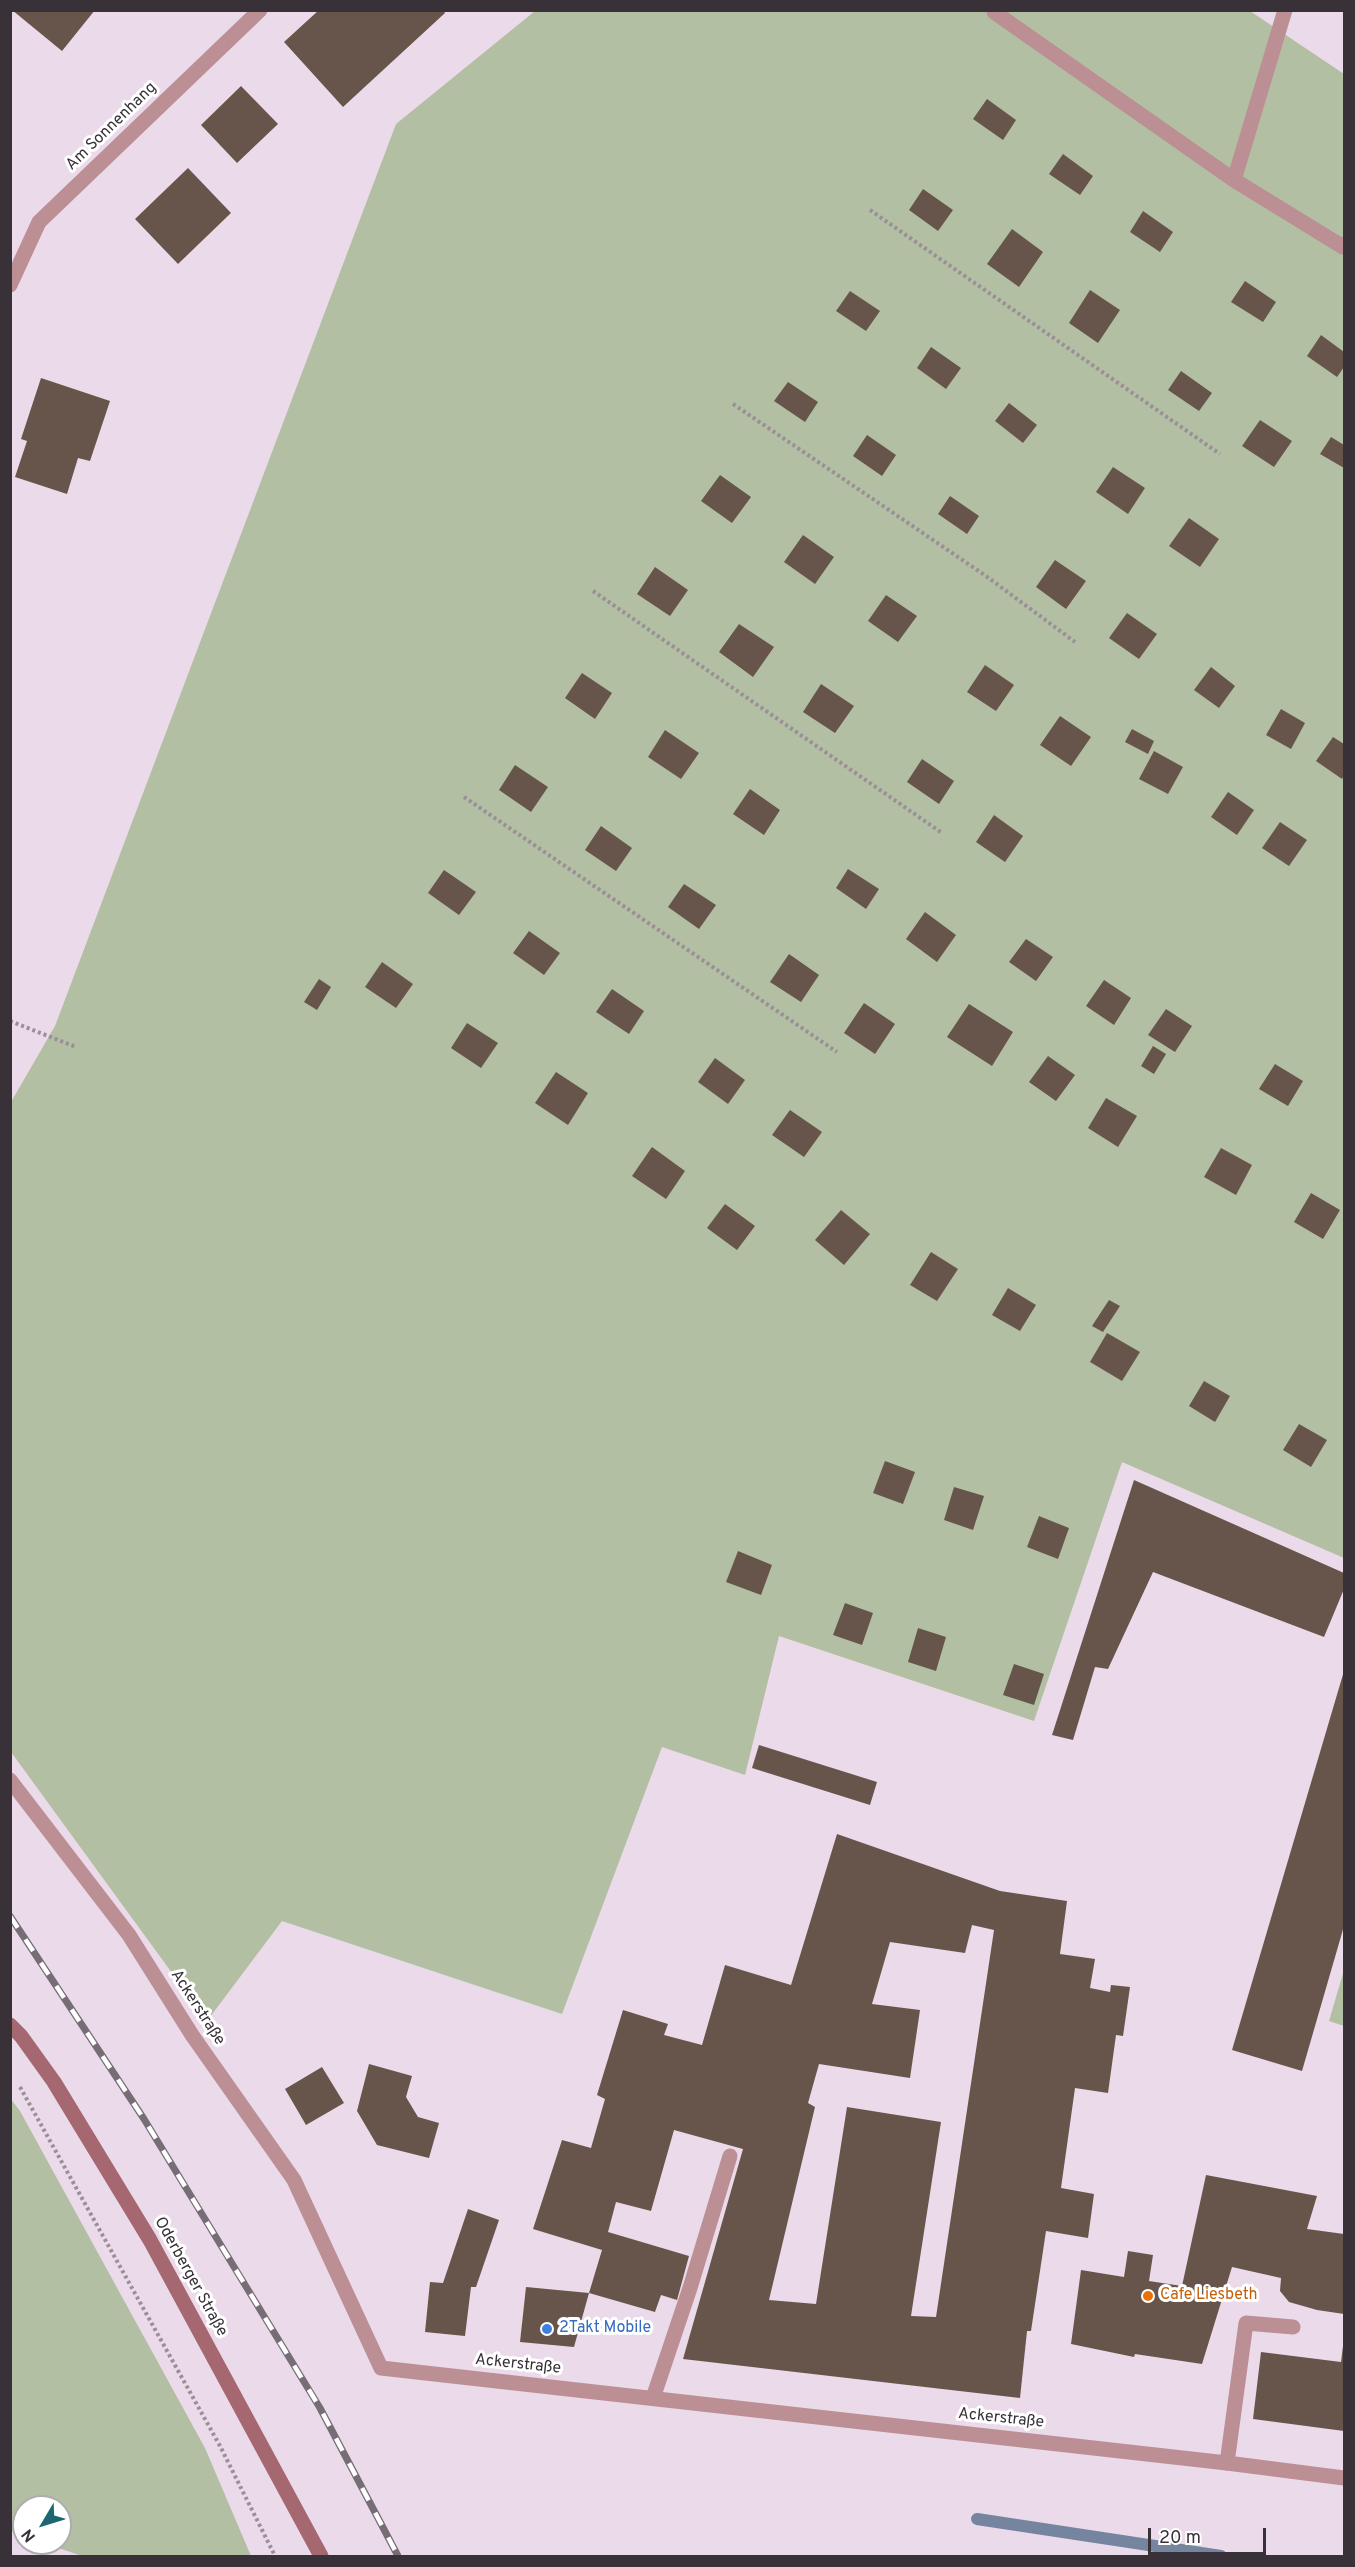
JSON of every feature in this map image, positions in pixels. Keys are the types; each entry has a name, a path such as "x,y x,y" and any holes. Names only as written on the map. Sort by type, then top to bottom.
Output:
{"main road":[{"name":"Oderberger Straße","path":"10,2025 21,2036 54,2082 150,2240 321,2556"}],"street":[{"name":"Am Sonnenhang","path":"10,285 39,222 260,10"},
{"path":"1234,180 1285,10"},
{"path":"994,12 1234,180 1342,247 1344,244"},
{"name":"Ackerstraße","path":"10,1779 129,1935 192,2035 294,2180 381,2368 1344,2478"},
{"path":"653,2398 690,2288 730,2156"},
{"path":"1227,2463 1246,2323 1293,2327"}],"path":[{"path":"870,210 1220,454"},
{"path":"733,404 986,576 1075,642"},
{"path":"593,591 942,833"},
{"path":"464,797 837,1052"},
{"path":"10,1021 76,1047"},
{"path":"18,2083 220,2446 275,2556"}],"green space":[{"path":"535,11 1250,11 1344,74 1344,1558 1122,1462 1034,1721 779,1636 745,1775 662,1747 562,2014 282,1921 207,2021 11,1752 11,1102 55,1026 396,124"},
{"path":"1344,1970 1344,2026 1329,2021"},
{"path":"10,2098 20,2111 205,2448 251,2556 82,2556 72,2553 72,2495 12,2495 11,2531"}],"building":[{"path":"12,10 95,10 62,51"},
{"path":"319,10 443,10 445,13 343,107 284,42"},
{"path":"241,86 278,124 237,163 201,125"},
{"path":"987,99 1016,120 1003,140 973,119"},
{"path":"1063,154 1093,176 1080,195 1049,174"},
{"path":"188,168 231,213 178,264 135,219"},
{"path":"923,189 953,210 938,231 909,210"},
{"path":"1143,211 1173,232 1160,252 1130,232"},
{"path":"1012,229 1043,252 1019,287 987,264"},
{"path":"1245,281 1276,302 1263,322 1231,302"},
{"path":"1090,290 1120,310 1098,343 1069,323"},
{"path":"850,291 880,311 866,331 836,311"},
{"path":"1321,335 1344,352 1344,367 1337,377 1307,356"},
{"path":"931,347 961,368 946,389 917,368"},
{"path":"1181,371 1212,393 1199,411 1168,390"},
{"path":"41,378 110,401 90,461 78,458 67,494 15,477 27,441 21,439"},
{"path":"788,382 818,402 805,422 774,401"},
{"path":"1009,403 1037,425 1023,443 995,421"},
{"path":"1260,420 1292,441 1274,467 1242,446"},
{"path":"867,435 896,455 882,476 853,456"},
{"path":"1331,437 1344,445 1344,468 1320,454"},
{"path":"1113,467 1145,488 1128,514 1096,492"},
{"path":"720,475 751,497 732,523 701,501"},
{"path":"950,496 979,516 967,534 938,514"},
{"path":"1189,518 1219,539 1200,567 1169,546"},
{"path":"803,535 834,557 815,584 784,562"},
{"path":"1055,560 1086,581 1066,609 1036,587"},
{"path":"655,567 688,590 670,616 637,594"},
{"path":"886,595 917,616 898,642 868,621"},
{"path":"1127,613 1157,634 1139,659 1109,638"},
{"path":"739,624 774,647 753,677 719,652"},
{"path":"985,665 1014,685 996,711 967,692"},
{"path":"1211,667 1235,686 1219,708 1194,690"},
{"path":"582,673 612,693 595,719 565,698"},
{"path":"821,684 854,706 835,733 803,712"},
{"path":"1281,709 1305,723 1291,749 1266,735"},
{"path":"1060,716 1091,737 1071,766 1040,745"},
{"path":"1132,729 1154,741 1148,754 1125,742"},
{"path":"665,730 699,753 681,779 648,757"},
{"path":"1333,737 1344,744 1342,779 1316,761"},
{"path":"1154,751 1183,767 1168,794 1139,779"},
{"path":"922,759 954,781 939,804 907,782"},
{"path":"515,765 548,787 531,812 499,790"},
{"path":"750,789 780,810 764,835 733,814"},
{"path":"1228,792 1254,810 1237,835 1211,817"},
{"path":"994,815 1023,836 1005,862 976,842"},
{"path":"1280,822 1307,840 1289,866 1262,848"},
{"path":"601,826 632,848 616,871 585,850"},
{"path":"848,869 879,889 866,909 836,888"},
{"path":"444,870 476,892 459,915 428,893"},
{"path":"684,884 716,905 699,929 668,907"},
{"path":"925,912 956,935 937,962 906,939"},
{"path":"529,931 560,953 544,975 513,953"},
{"path":"1026,939 1053,957 1036,981 1009,962"},
{"path":"789,954 819,975 801,1002 770,982"},
{"path":"382,962 413,984 396,1008 365,987"},
{"path":"319,979 331,987 317,1010 304,1002"},
{"path":"1104,980 1131,998 1114,1025 1086,1006"},
{"path":"612,989 644,1011 629,1034 596,1012"},
{"path":"864,1003 895,1024 875,1054 844,1033"},
{"path":"969,1004 1013,1032 992,1066 947,1037"},
{"path":"1166,1009 1192,1026 1175,1052 1148,1035"},
{"path":"467,1023 498,1043 481,1068 451,1048"},
{"path":"1153,1046 1166,1054 1154,1074 1141,1066"},
{"path":"1048,1056 1075,1075 1056,1101 1029,1082"},
{"path":"715,1058 745,1080 728,1104 698,1082"},
{"path":"1275,1064 1303,1081 1288,1106 1259,1089"},
{"path":"556,1072 588,1093 568,1125 535,1103"},
{"path":"1106,1098 1137,1116 1118,1147 1088,1128"},
{"path":"790,1110 822,1132 804,1157 772,1135"},
{"path":"652,1147 685,1171 666,1199 632,1176"},
{"path":"1221,1148 1252,1165 1236,1195 1204,1177"},
{"path":"1311,1193 1340,1210 1323,1239 1294,1222"},
{"path":"725,1204 755,1226 737,1250 707,1228"},
{"path":"841,1210 870,1234 844,1265 815,1240"},
{"path":"931,1252 958,1269 937,1301 910,1285"},
{"path":"1008,1288 1036,1305 1020,1331 992,1315"},
{"path":"1109,1300 1120,1306 1103,1332 1092,1326"},
{"path":"1107,1333 1140,1352 1122,1381 1090,1362"},
{"path":"1204,1381 1230,1396 1215,1422 1189,1406"},
{"path":"1299,1424 1327,1440 1311,1467 1283,1450"},
{"path":"885,1461 915,1472 903,1504 873,1493"},
{"path":"1134,1480 1344,1573 1344,1589 1324,1637 1153,1572 1108,1669 1095,1667 1073,1740 1052,1735"},
{"path":"954,1487 984,1496 973,1530 944,1520"},
{"path":"1039,1516 1069,1528 1058,1559 1027,1547"},
{"path":"738,1551 772,1565 761,1595 726,1582"},
{"path":"845,1603 873,1613 862,1645 833,1635"},
{"path":"918,1628 946,1637 936,1671 908,1662"},
{"path":"1014,1664 1044,1674 1034,1705 1003,1695"},
{"path":"1344,1671 1344,1926 1302,2071 1232,2050"},
{"path":"759,1745 877,1782 870,1805 752,1768"},
{"path":"837,1834 1000,1891 1067,1901 1060,1954 1095,1959 1090,1988 1110,1992 1111,1985 1130,1987 1123,2036 1116,2035 1108,2093 1075,2088 1061,2188 1094,2194 1088,2238 1046,2231 1031,2331 1027,2331 1020,2398 683,2359 743,2149 674,2130 651,2211 616,2202 608,2232 689,2256 677,2300 661,2295 655,2312 589,2293 602,2250 533,2229 562,2140 591,2148 605,2099 597,2095 623,2010 668,2024 664,2035 702,2045 725,1965 791,1985","holes":["972,1925 994,1930 936,2317 911,2316 941,2122 847,2107 816,2304 769,2300 815,2107 808,2103 819,2064 910,2078 920,2010 872,2004 890,1942 965,1953"]},
{"path":"369,2064 412,2076 406,2097 418,2117 439,2123 429,2158 377,2145 357,2111"},
{"path":"322,2067 344,2103 306,2125 285,2089"},
{"path":"1206,2175 1317,2196 1307,2229 1344,2234 1344,2314 1317,2310 1289,2302 1280,2291 1281,2278 1232,2267 1202,2364 1135,2354 1134,2357 1071,2344 1081,2270 1124,2277 1128,2251 1153,2255 1149,2281 1182,2286"},
{"path":"468,2209 499,2220 476,2287 471,2287 465,2336 425,2332 430,2282 443,2283"},
{"path":"526,2287 589,2293 574,2347 520,2342"},
{"path":"1343,2346 1344,2431 1253,2419 1261,2352 1341,2362"}],"waterway":[{"path":"977,2519 1221,2556"}],"railway":[{"path":"10,1916 144,2119 320,2408 398,2556"}],"place":[{"name":"Cafe Liesbeth","path":"1148,2296"},
{"name":"2Takt Mobile","path":"547,2329"}]}
